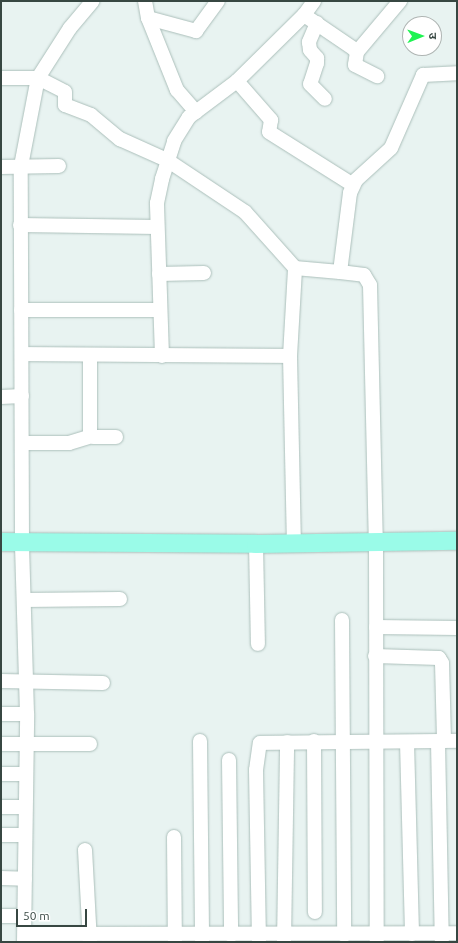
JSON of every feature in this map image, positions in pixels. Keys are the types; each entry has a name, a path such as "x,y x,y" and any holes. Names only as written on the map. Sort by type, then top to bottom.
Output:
{"main road":[{"path":"1,542 256,544 457,541"}],"street":[{"path":"93,1 70,28 38,78 22,166 20,225 22,310 22,542 27,681 24,807 24,938 202,938 231,935 258,939 284,939 344,935 377,938 412,934 442,938 457,934"},
{"path":"145,1 148,18 177,90 196,112"},
{"path":"148,18 196,31 218,1"},
{"path":"162,356 157,203 167,160 182,125 196,112 237,81 304,15 314,1"},
{"path":"377,76 355,65 357,52 400,1"},
{"path":"304,15 357,52"},
{"path":"317,23 309,42 310,50 317,60 310,84 325,99"},
{"path":"340,272 353,185 391,148 423,75 457,73"},
{"path":"1,78 38,78 65,92 65,105 91,115 120,139 167,160 245,212 295,268 364,275 370,285 376,542 375,741 377,938"},
{"path":"237,81 271,120 270,133 353,185"},
{"path":"1,167 59,166"},
{"path":"20,225 157,227"},
{"path":"294,543 290,356 295,268"},
{"path":"159,274 204,273"},
{"path":"22,310 160,310"},
{"path":"22,354 290,356"},
{"path":"90,355 90,427 92,436"},
{"path":"1,397 22,396"},
{"path":"22,443 69,443 92,436 116,437"},
{"path":"256,544 258,644"},
{"path":"24,600 120,599"},
{"path":"342,620 344,741 344,935"},
{"path":"376,627 457,628"},
{"path":"375,656 439,658 442,663 446,741 442,938"},
{"path":"1,681 104,683"},
{"path":"1,714 27,714"},
{"path":"200,741 202,938"},
{"path":"258,939 257,749 264,741 446,741"},
{"path":"314,741 315,912"},
{"path":"284,939 287,742"},
{"path":"408,742 412,934"},
{"path":"1,744 90,744"},
{"path":"229,760 231,935"},
{"path":"1,774 25,774"},
{"path":"1,807 24,807"},
{"path":"1,835 25,835"},
{"path":"174,837 175,938"},
{"path":"85,850 90,938"},
{"path":"1,878 25,879"},
{"path":"1,916 25,916"}]}
